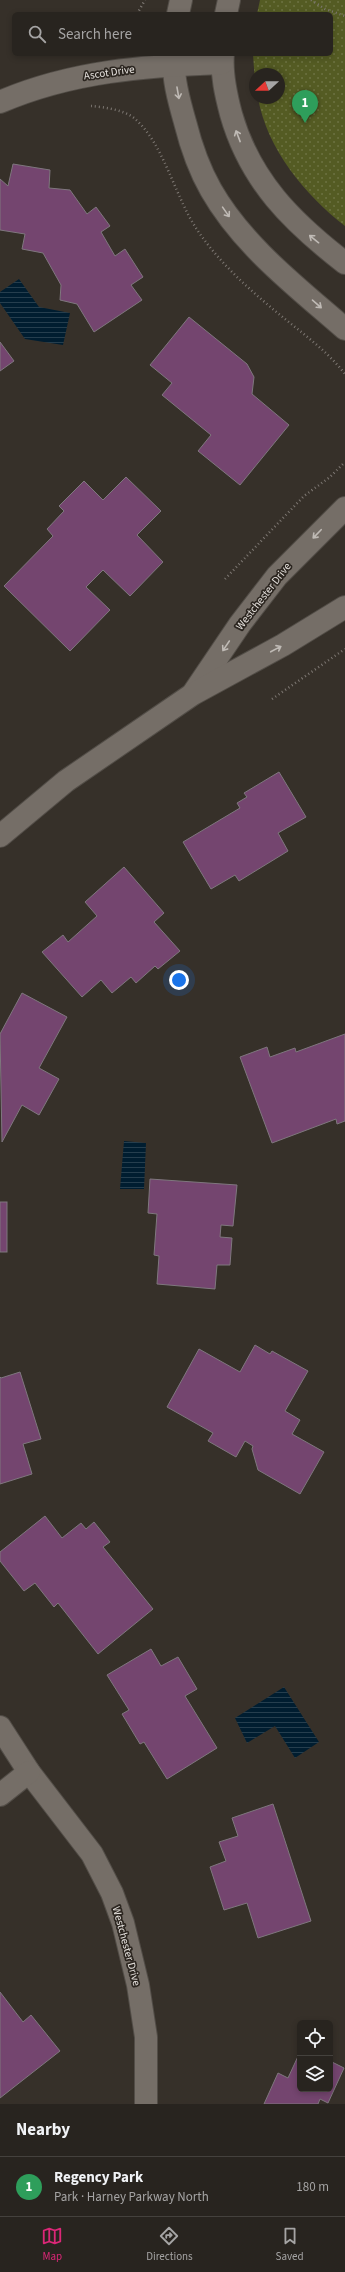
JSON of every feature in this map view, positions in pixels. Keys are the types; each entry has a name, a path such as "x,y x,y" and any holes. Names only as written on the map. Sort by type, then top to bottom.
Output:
{"street":[{"path":"178,12 181,0"},
{"path":"226,12 229,0"},
{"path":"174,59 181,110 193,150 211,190 238,229 273,267 345,329"},
{"name":"Ascot Drive","path":"0,102 30,89 67,78 174,59 222,59"},
{"path":"222,59 227,100 237,134 252,166 275,199 305,232 345,263"},
{"name":"Westchester Drive","path":"192,694 240,624 277,576 345,508"},
{"name":"Westchester Drive","path":"0,836 66,781 192,694 283,645 345,608"},
{"name":"Westchester Drive","path":"0,1727 29,1772 92,1854 112,1893 123,1923 138,1985 146,2037 146,2104"},
{"path":"0,1795 29,1772"}],"path":[{"path":"138,12 145,0"},
{"path":"311,0 325,9 345,16"},
{"path":"334,360 345,374"},
{"path":"225,579 304,496 330,477 345,462"},
{"path":"272,699 345,649"}],"green space":[{"path":"260,0 345,0 345,226 330,214 302,185 279,153 270,135 260,104 285,104 285,68 254,68 253,56 333,56 333,12 257,12"}],"water":[{"path":"19,279 39,307 70,313 63,345 25,339 0,303 0,292"},
{"path":"124,1141 146,1143 144,1189 120,1189"},
{"path":"284,1687 319,1742 295,1758 275,1726 247,1743 235,1718"}],"building":[{"path":"13,164 50,170 49,188 70,190 87,214 96,207 110,226 101,232 115,256 125,249 143,277 131,285 142,300 94,332 77,304 60,300 61,285 43,253 22,249 25,234 0,230 0,179 8,186"},
{"path":"189,317 247,364 254,377 252,394 289,425 240,485 198,451 211,435 162,395 172,383 150,365"},
{"path":"0,342 14,361 0,371"},
{"path":"126,477 161,511 137,535 163,562 130,596 103,570 86,587 110,610 70,651 4,586 53,536 47,529 64,511 59,506 84,481 103,500"},
{"path":"279,772 306,817 278,833 288,851 239,881 235,875 211,889 183,842 240,808 237,803 247,797 244,793"},
{"path":"124,867 164,913 154,922 180,951 158,969 155,966 136,983 131,977 112,993 101,980 82,997 42,952 63,935 68,942 97,916 85,902"},
{"path":"22,993 67,1017 39,1068 59,1079 39,1115 22,1105 2,1142 0,1034"},
{"path":"345,1034 345,1121 337,1124 336,1119 272,1143 240,1057 267,1047 270,1057 295,1048 296,1052"},
{"path":"150,1179 237,1185 233,1226 221,1225 220,1237 232,1238 230,1265 217,1265 215,1289 157,1284 159,1256 154,1255 157,1214 148,1213"},
{"path":"0,1202 7,1202 7,1252 0,1252"},
{"path":"255,1345 270,1354 272,1351 308,1371 285,1411 300,1420 292,1434 324,1452 300,1494 258,1470 252,1449 253,1446 245,1441 236,1457 208,1441 213,1433 167,1407 199,1349 240,1372"},
{"path":"20,1372 41,1439 23,1444 32,1474 0,1484 0,1377 1,1378"},
{"path":"45,1516 62,1538 81,1523 86,1529 94,1522 110,1542 103,1547 153,1609 98,1654 58,1603 54,1607 35,1583 24,1591 0,1561 0,1552"},
{"path":"151,1649 161,1666 178,1657 197,1689 185,1696 217,1748 167,1779 144,1742 140,1744 122,1714 129,1710 107,1675"},
{"path":"273,1804 311,1921 258,1938 247,1903 224,1910 210,1867 226,1861 219,1842 238,1836 232,1818"},
{"path":"0,1992 23,2022 31,2015 60,2051 0,2098"},
{"path":"297,2058 297,2092 333,2092 333,2062 344,2068 328,2103 320,2099 318,2104 264,2104 278,2073 288,2078"}],"place":[{"name":"Regency Park","path":"305,123"}]}
